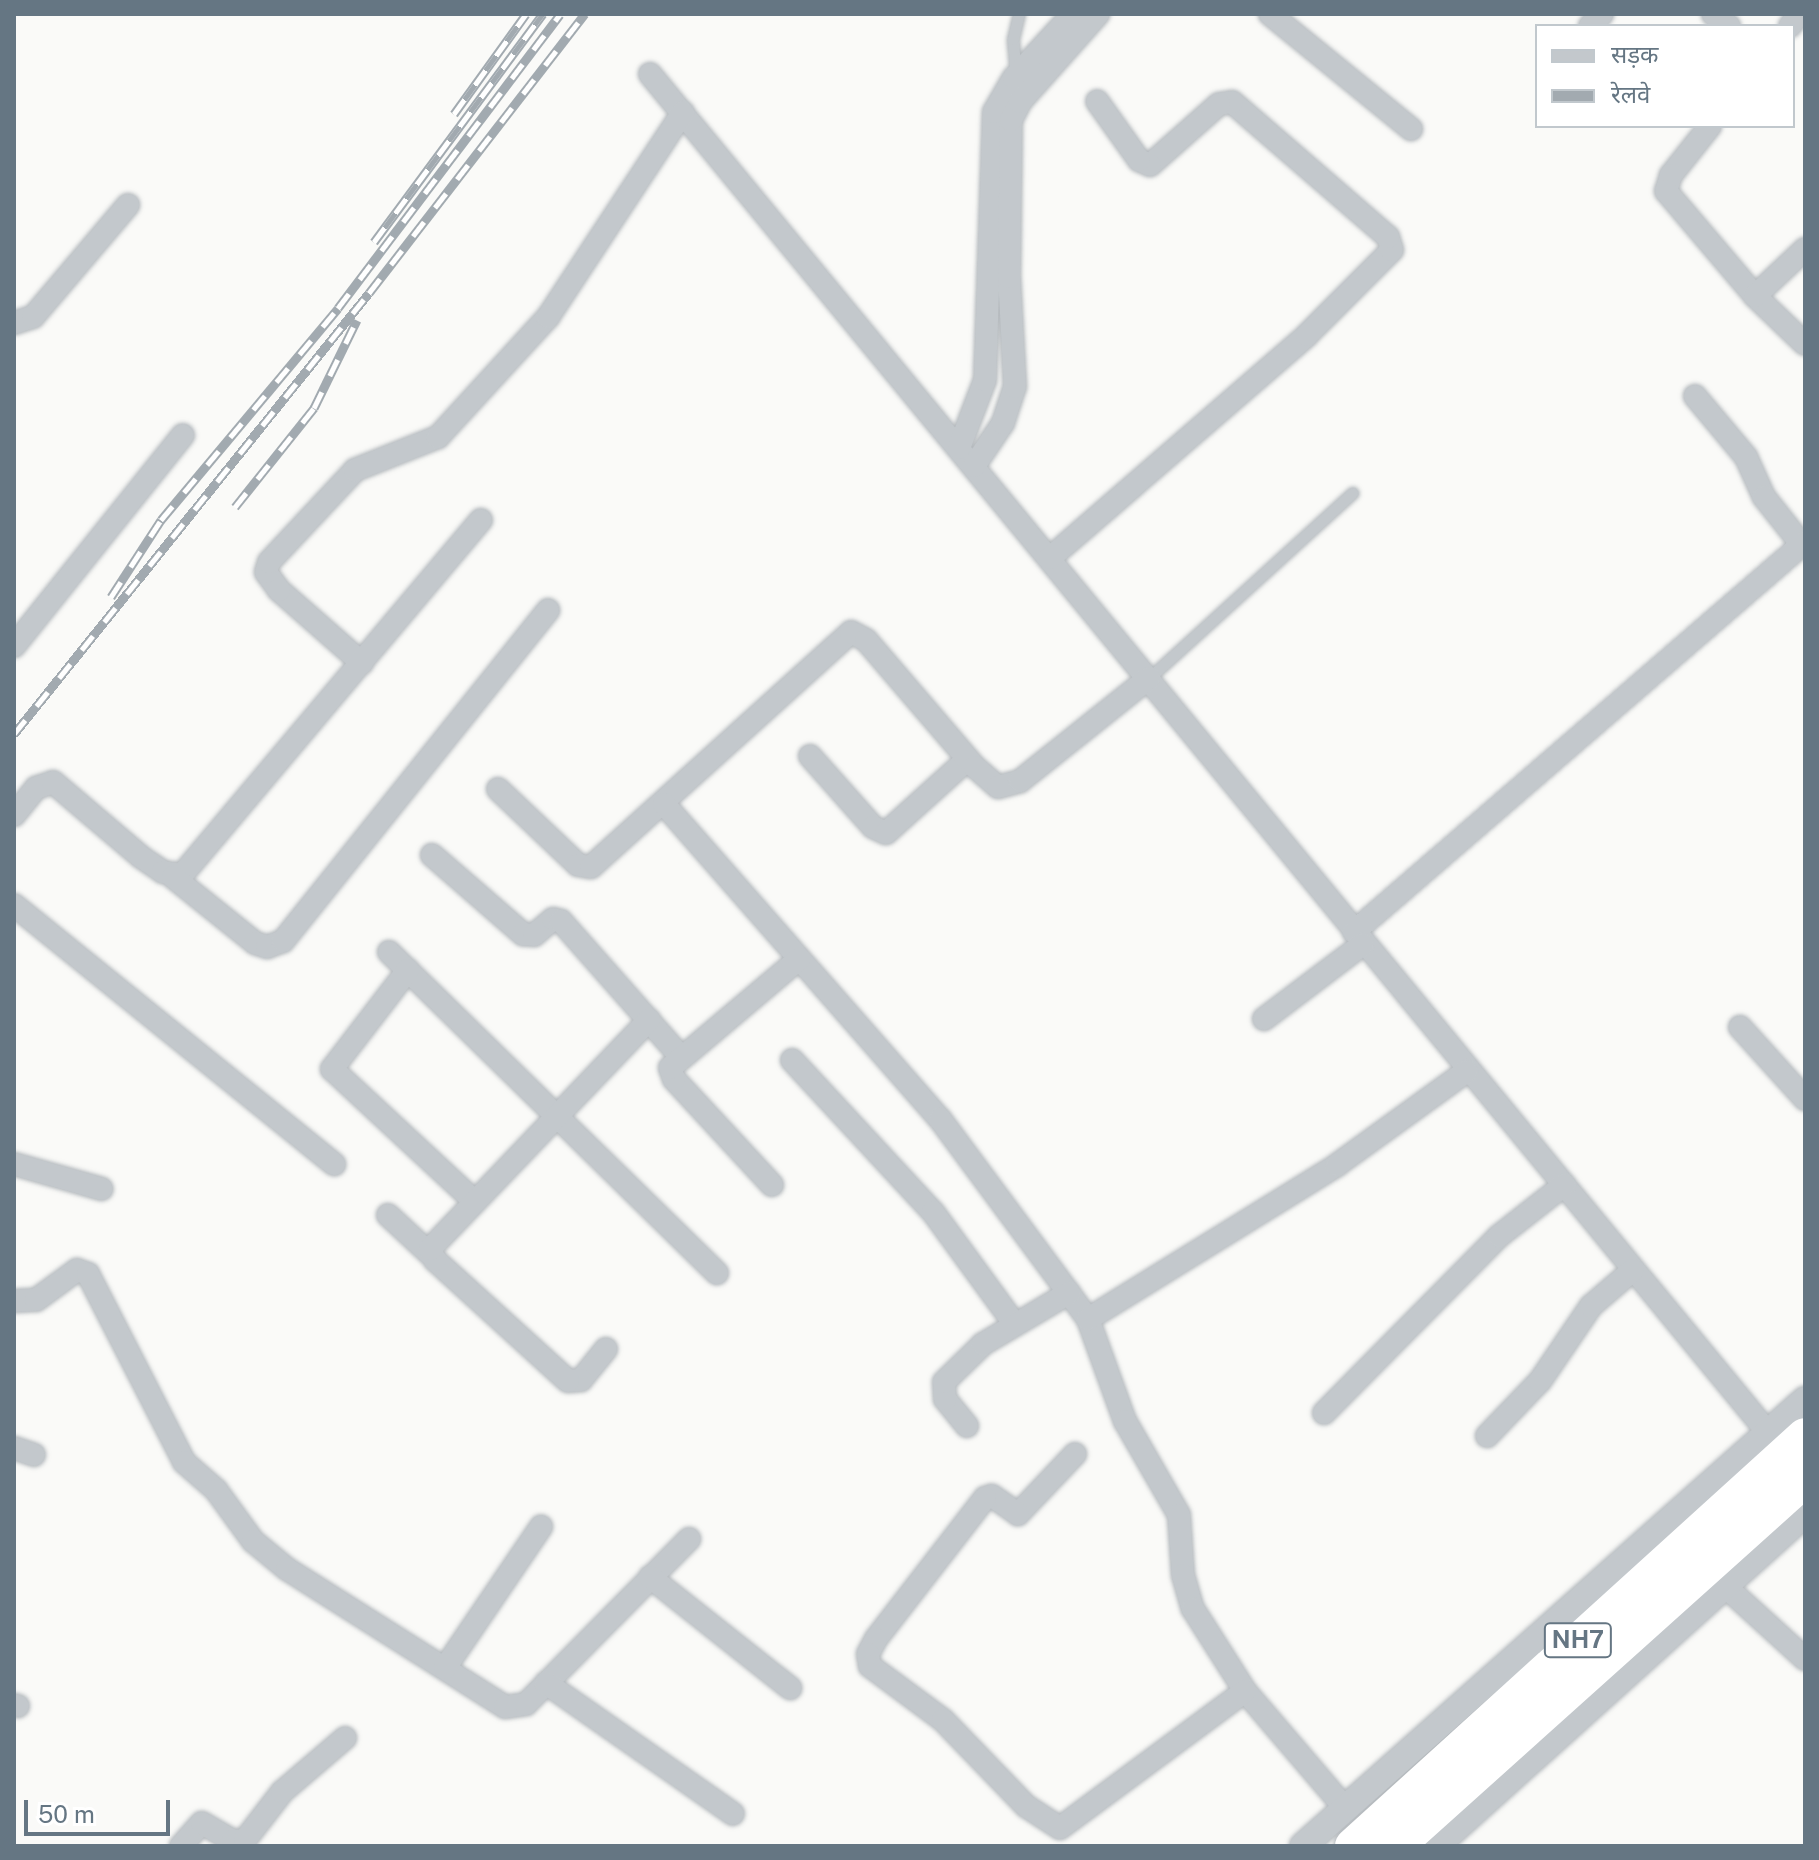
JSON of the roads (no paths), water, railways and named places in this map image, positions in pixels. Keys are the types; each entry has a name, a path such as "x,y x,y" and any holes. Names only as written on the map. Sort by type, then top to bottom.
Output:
{"highway":[{"name":"NH7","path":"1353,1846 1805,1436"},
{"name":"NH7","path":"1396,1846 1805,1479"}],"street":[{"path":"959,448 985,380 1005,109 1016,77 1073,14"},
{"path":"974,466 1003,423 1015,387 1005,109 1098,14"},
{"path":"1270,14 1411,129"},
{"path":"650,74 1149,678 1467,1071 1769,1434"},
{"path":"1050,558 1307,335 1392,250 1388,237 1232,102 1219,104 1150,165 1139,160 1097,101"},
{"path":"362,663 279,590 266,572 269,562 355,470 438,437 548,317 683,112"},
{"path":"1708,128 1671,175 1666,191 1755,296 1805,344"},
{"path":"14,323 33,317 128,205"},
{"path":"1755,296 1805,249"},
{"path":"1264,1019 1804,543 1764,497 1746,457 1695,396"},
{"path":"14,646 183,435"},
{"path":"173,877 190,869 481,520"},
{"path":"14,815 36,788 53,782 141,857 173,877 255,943 267,947 283,941 548,610"},
{"path":"498,789 585,868 599,863 851,632 866,640 991,783 1009,788 1149,678"},
{"path":"810,756 873,827 886,833 968,759"},
{"path":"664,804 940,1119 1088,1319 1125,1421 1179,1515 1183,1575 1193,1609 1245,1691 1345,1808"},
{"path":"432,855 523,934 534,935 553,919 561,921 680,1056"},
{"path":"14,905 334,1164"},
{"path":"389,952 557,1111 717,1273"},
{"path":"772,1185 674,1079 670,1068 680,1056 799,959"},
{"path":"408,970 332,1069 474,1201"},
{"path":"430,1254 433,1244 557,1111 649,1020"},
{"path":"1740,1027 1805,1099"},
{"path":"792,1060 933,1212 1014,1323"},
{"path":"1088,1319 1337,1165 1467,1071"},
{"path":"14,1164 102,1189"},
{"path":"1324,1413 1499,1236 1564,1185"},
{"path":"388,1215 568,1381 581,1380 606,1349"},
{"path":"14,1301 36,1300 77,1270 88,1274 184,1462 216,1490 253,1541 287,1569 511,1709 526,1704 689,1539"},
{"path":"1487,1436 1540,1381 1591,1306 1633,1270"},
{"path":"967,1426 945,1399 944,1382 983,1344 1069,1293"},
{"path":"1303,1846 1805,1400"},
{"path":"1075,1454 1018,1514 992,1496 985,1498 876,1639 868,1654 870,1666 949,1724 1026,1806 1060,1828 1245,1691"},
{"path":"1436,1846 1805,1514"},
{"path":"445,1668 541,1527"},
{"path":"650,1577 790,1688"},
{"path":"1726,1587 1805,1659"},
{"path":"546,1683 733,1814"},
{"path":"181,1846 202,1823 233,1841 245,1840 282,1792 345,1738"}],"lane":[{"path":"1016,77 1013,39 1019,14"},
{"path":"1149,678 1352,493"}],"railway":[{"path":"454,114 526,14"},
{"path":"374,242 543,14"},
{"path":"111,597 161,520 338,308 560,14"},
{"path":"14,734 369,293 585,14"},
{"path":"235,507 314,408 357,320"}]}
